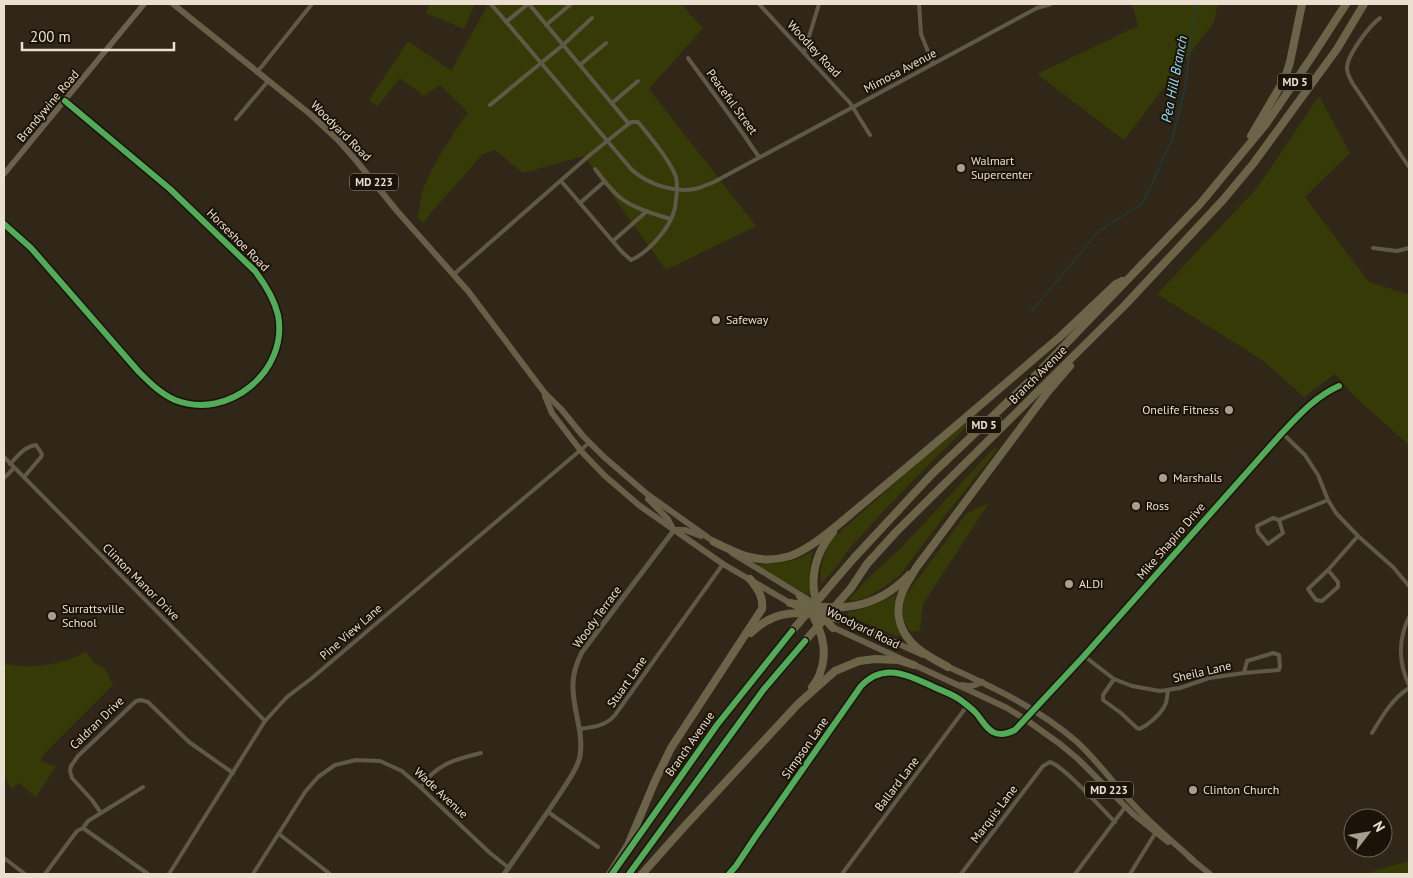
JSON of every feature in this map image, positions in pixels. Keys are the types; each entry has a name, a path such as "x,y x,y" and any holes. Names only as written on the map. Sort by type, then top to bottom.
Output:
{"highway":[{"path":"1239,157 1284,78 1290,62 1302,4"},
{"name":"Branch Avenue","path":"611,874 717,725 835,580 932,474 1036,375 1200,204 1266,124 1346,4"},
{"name":"Branch Avenue","path":"628,874 764,689 851,588 867,564 915,513 1126,304 1223,200 1253,164 1337,49 1364,4"},
{"path":"714,542 742,556 766,560 790,556 804,550 898,474 1062,336 1116,284 1134,273"},
{"path":"739,646 757,627 775,616 814,610 845,608 866,603 893,589 905,580 916,568 1046,394 1126,304"},
{"path":"806,697 820,673 823,660 823,645 814,610 814,573 817,558 822,547 846,517"},
{"path":"916,568 901,594 898,613 901,625 906,636 914,646 948,667"},
{"path":"611,874 628,845 671,748 762,609 762,600 750,579"},
{"path":"800,596 823,616 833,628"},
{"path":"790,603 814,610"},
{"path":"823,616 843,619"},
{"path":"642,874 792,711 835,671 858,662 875,659 898,660 914,665"}],"main road":[{"name":"Brandywine Road","path":"4,174 144,4"},
{"name":"Woodyard Road","path":"173,4 310,114 349,152 397,211 476,300 544,392 561,408 604,457 652,498 714,542 800,596"},
{"name":"Woodyard Road","path":"544,392 552,413 581,450 605,476 640,506 723,564 790,603"},
{"path":"632,482 668,519 674,530 685,530 714,542"},
{"name":"Woodyard Road","path":"814,610 843,619 982,682 1034,710 1077,742 1157,831"},
{"name":"Woodyard Road","path":"814,610 833,628 1007,708 1025,719 1068,750 1126,808 1210,874"},
{"path":"937,676 967,686 974,686 982,682"}],"street":[{"path":"258,71 312,4"},
{"path":"491,4 606,142 632,170 639,176 663,187 677,190"},
{"path":"506,22 529,4 629,124"},
{"path":"546,24 571,4"},
{"name":"Woodley Road","path":"759,4 853,107 870,135"},
{"path":"804,53 819,4"},
{"path":"919,4 922,34 933,64"},
{"name":"Mimosa Avenue","path":"677,190 700,188 714,182 1038,8 1051,4"},
{"path":"490,105 563,45 592,18"},
{"path":"1380,18 1370,27 1352,54 1347,65 1347,72 1409,167"},
{"path":"580,65 606,43"},
{"name":"Peaceful Street","path":"688,58 759,157"},
{"path":"236,119 269,80"},
{"path":"612,103 638,81"},
{"name":"Horseshoe Road","path":"4,224 31,248 139,372 165,395 186,403 218,403 242,393 258,380 268,366 276,348 278,316 267,288 255,271 170,189 65,100"},
{"path":"453,275 561,181 606,142 629,124 635,122 638,122 662,153 676,177 675,209 660,235 650,247 633,260 628,259 561,181"},
{"path":"595,169 622,199 670,219"},
{"path":"580,203 605,181"},
{"path":"613,241 647,211"},
{"path":"1373,248 1397,251 1409,248"},
{"name":"Mike Shapiro Drive","path":"968,706 989,730 1002,734 1015,730 1084,656 1282,433 1313,402 1329,390 1339,386"},
{"path":"1282,433 1309,460 1318,474 1328,500 1336,513 1358,536 1394,567 1409,586"},
{"name":"Pine View Lane","path":"169,874 265,721 287,697 312,678 590,442"},
{"path":"4,478 27,448 36,445 42,454 41,457 24,478"},
{"name":"Clinton Manor Drive","path":"4,457 265,721"},
{"path":"1279,520 1283,533 1268,544 1258,532 1257,526 1273,518 1279,520 1328,500"},
{"name":"Woody Terrace","path":"580,728 573,696 577,664 587,645 674,530"},
{"path":"1328,570 1338,582 1338,587 1322,601 1316,600 1308,589 1328,570 1358,536"},
{"name":"Stuart Lane","path":"580,728 601,725 611,720 723,564"},
{"path":"1372,733 1390,703 1409,687 1402,668 1400,649 1402,633 1409,617"},
{"name":"Sheila Lane","path":"1084,656 1114,679 1137,688 1168,691 1209,678 1279,670 1279,655 1273,653 1250,659 1246,663 1244,673"},
{"name":"Simpson Lane","path":"729,874 864,683 872,677 886,672 896,672 920,680 954,696 968,706"},
{"path":"1114,679 1103,695 1102,700 1139,729 1145,726 1165,704 1168,691"},
{"name":"Caldran Drive","path":"101,813 72,778 71,766 78,756 136,701 148,702 189,742 233,773"},
{"name":"Ballard Lane","path":"842,874 968,706"},
{"path":"504,874 578,766 581,751 580,728"},
{"path":"421,787 426,779 439,768 454,760 481,753"},
{"name":"Wade Avenue","path":"253,874 304,792 318,776 335,766 356,760 380,761 402,771 490,853 509,868"},
{"name":"Marquis Lane","path":"961,874 1043,766 1050,762 1056,764 1083,789 1114,822"},
{"path":"45,874 74,833 83,828 88,821 143,787"},
{"path":"1075,874 1130,801"},
{"path":"548,812 598,847"},
{"path":"83,828 148,874"},
{"path":"1130,874 1157,831"},
{"path":"278,834 330,874"},
{"path":"4,858 25,874"}],"green space":[{"path":"430,4 475,4 464,29 426,13"},
{"path":"488,4 681,4 703,28 649,89 756,226 666,270 584,156 523,173 495,150 483,154 424,223 417,217 424,187 450,139 468,112 440,85 424,96 400,78 377,107 369,100 408,41 451,71"},
{"path":"1132,4 1218,4 1214,22 1124,140 1037,74 1138,26"},
{"path":"1319,96 1350,153 1305,197 1369,282 1409,293 1409,445 1355,397 1335,374 1304,397 1262,360 1157,294 1257,188"},
{"path":"975,413 978,415 888,506 849,549 821,584 823,560 833,538"},
{"path":"995,447 997,450 900,575 867,597 848,601 867,579 901,548"},
{"path":"989,503 923,604 920,631 911,632 905,623 903,615 905,596 967,513"},
{"path":"813,551 809,577 811,593 808,595 758,564 787,562"},
{"path":"896,594 896,626 900,636 847,615 848,612 873,605"},
{"path":"86,652 95,664 105,668 113,685 45,753 40,761 56,766 36,797 19,783 11,789 4,774 4,664 46,665"},
{"path":"1409,861 1409,874 1364,874"}],"waterway":[{"name":"Pea Hill Branch","path":"1031,312 1099,231 1143,203 1172,140 1185,88 1196,4"}],"cycle path":[{"path":"4,224 31,248 139,372 151,384 175,400 195,405 215,403 234,397 250,386 264,372 274,355 279,336 278,315 269,292 255,271 170,189 65,101"},
{"path":"729,874 861,686 870,678 888,672 917,679 960,700 975,712 993,732 1001,734 1015,730 1084,656 1282,433 1315,401 1339,386"},
{"path":"612,874 717,725 792,631"},
{"path":"629,874 764,689 805,641"}],"place":[{"name":"Walmart Supercenter","path":"961,168"},
{"name":"Safeway","path":"716,320"},
{"name":"Onelife Fitness","path":"1229,410"},
{"name":"Marshalls","path":"1163,478"},
{"name":"Ross","path":"1136,506"},
{"name":"ALDI","path":"1069,584"},
{"name":"Surrattsville School","path":"52,616"},
{"name":"Clinton Church","path":"1193,790"}]}
